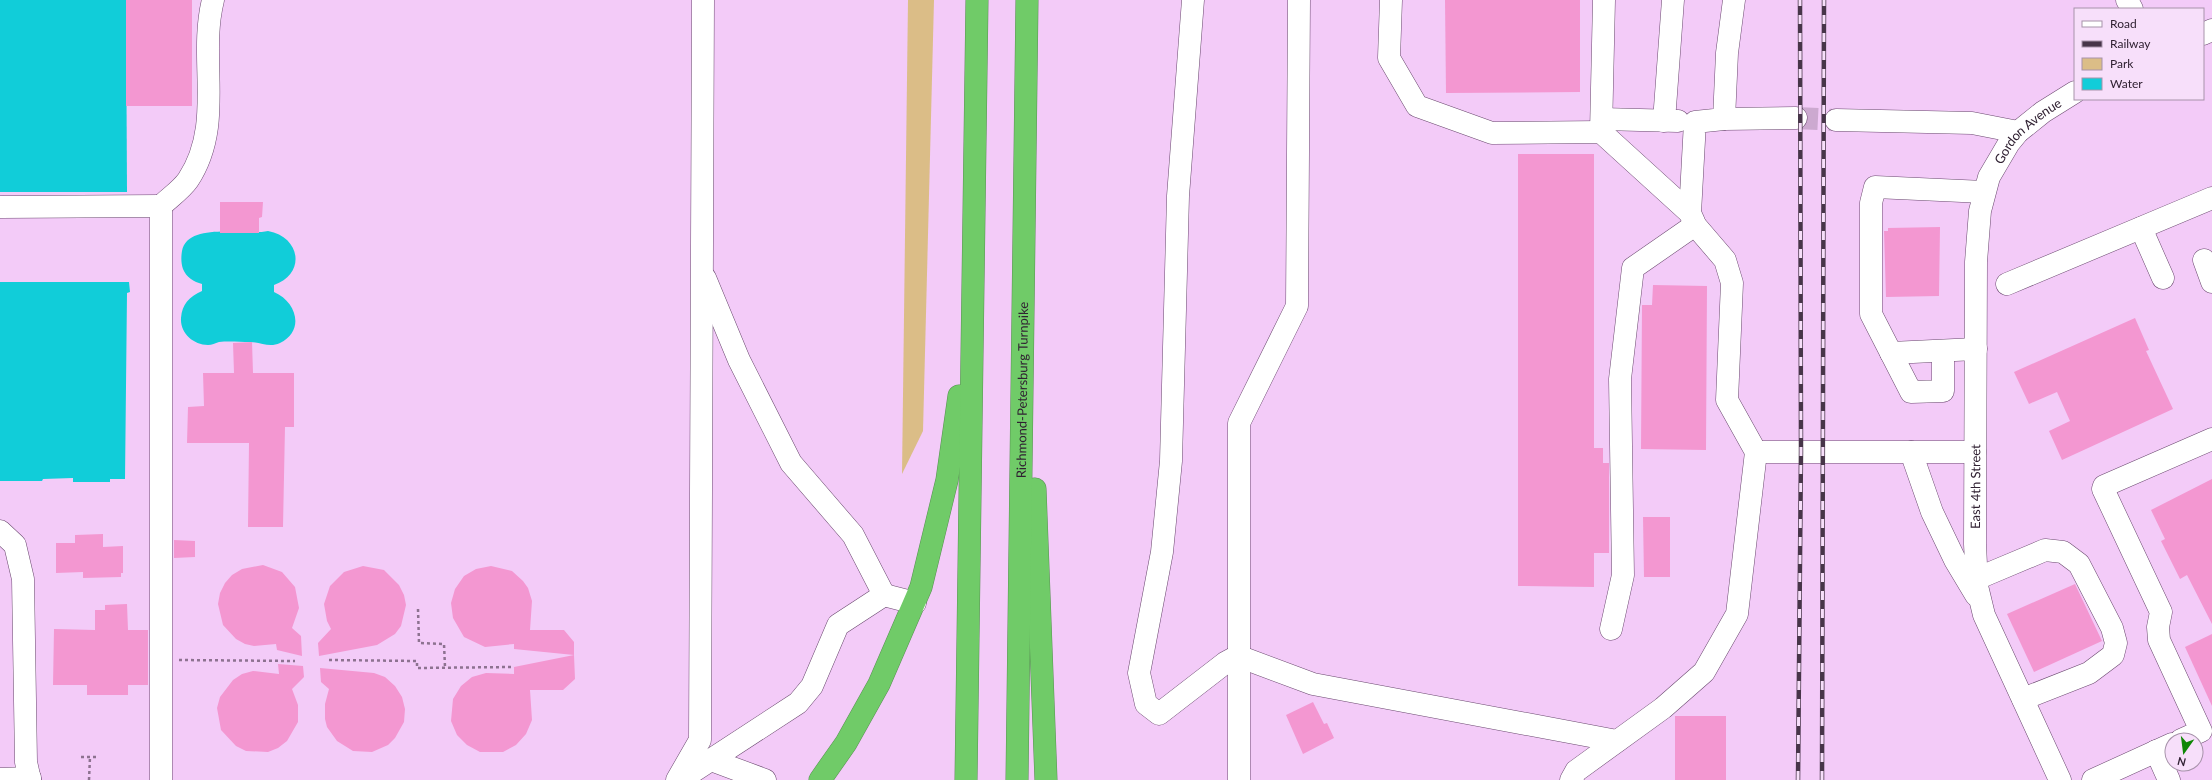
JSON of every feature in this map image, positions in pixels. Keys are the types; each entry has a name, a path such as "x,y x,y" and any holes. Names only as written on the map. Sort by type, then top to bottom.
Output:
{"highway":[{"path":"966,780 972,257 977,0"},
{"name":"Richmond-Petersburg Turnpike","path":"1017,780 1024,352 1027,0"},
{"path":"820,780 846,743 879,684 921,588 933,545 947,480 958,401 972,257"},
{"path":"1024,352 1038,533 1046,780"}],"street":[{"path":"0,207 161,206 187,181 202,150 209,125 209,27 213,0"},
{"path":"678,780 700,740 703,0"},
{"path":"1193,0 1178,196 1171,461 1162,552 1140,673 1146,704 1159,714 1225,664 1238,656"},
{"path":"1238,780 1239,423 1297,306 1299,0"},
{"path":"1391,0 1389,58 1417,106 1492,133 1664,121 1695,122 1724,119 1796,118"},
{"path":"1571,780 1576,770 1663,708 1704,672 1737,614 1756,452 1727,400 1732,284 1725,260 1692,219 1601,126 1604,0"},
{"path":"1664,121 1673,0"},
{"path":"1724,119 1727,53 1734,0"},
{"name":"Gordon Avenue","path":"1987,185 2003,152 2018,132 2044,112 2074,93"},
{"path":"1836,120 1972,123 2018,132"},
{"path":"1611,629 1623,575 1620,379 1633,268 1692,219 1695,122"},
{"path":"1943,351 1943,391 1910,392 1871,314 1871,203 1875,187 1987,185"},
{"name":"East 4th Street","path":"1987,185 1980,211 1977,245 1975,452 1976,579 1979,601 2060,780"},
{"path":"2007,284 2212,198"},
{"path":"161,206 161,780"},
{"path":"2141,228 2163,278"},
{"path":"2204,260 2212,282"},
{"path":"702,269 739,360 791,463 853,535 884,595"},
{"path":"1891,353 1976,349"},
{"path":"2199,732 2201,731 2159,640 2158,627 2162,612 2103,489 2104,486 2212,439"},
{"path":"1756,452 1975,452"},
{"path":"1911,452 1932,512 1955,560 1979,601"},
{"path":"0,531 15,545 23,578 26,762 30,779 0,779"},
{"path":"1976,579 2045,550 2063,552 2079,564 2112,628 2116,643 2113,655 2089,673 2023,699"},
{"path":"678,780 798,704 812,686 838,625 884,595 915,603"},
{"path":"1238,656 1313,684 1617,741"},
{"path":"2093,780 2164,748"},
{"path":"711,760 765,780"}],"path":[{"path":"418,609 418,643 444,644 444,667"},
{"path":"161,660 295,661"},
{"path":"329,660 417,661 417,668 514,667"},
{"path":"81,757 100,757"},
{"path":"89,780 90,757"}],"green space":[{"path":"908,0 934,0 923,431 902,474"}],"water":[{"path":"0,0 126,0 127,192 0,192"},
{"path":"268,231 287,240 293,248 295,256 295,265 291,273 284,280 274,285 274,292 288,302 293,309 295,324 293,331 288,338 280,343 272,345 254,342 219,342 208,345 197,343 188,337 181,323 183,309 190,298 202,291 202,284 191,279 183,269 182,251 187,242 195,236 206,233"},
{"path":"0,282 129,282 130,292 127,293 125,479 110,479 110,482 73,482 73,478 43,479 42,481 0,481"}],"building":[{"path":"126,0 192,0 192,106 126,106"},
{"path":"1445,0 1580,0 1580,92 1446,93"},
{"path":"1518,154 1594,154 1594,448 1603,448 1603,463 1609,463 1609,553 1594,553 1594,587 1518,586"},
{"path":"220,202 263,202 262,217 259,218 259,233 220,233"},
{"path":"1940,227 1939,296 1886,297 1884,231 1888,231 1888,228"},
{"path":"1653,285 1707,286 1706,450 1641,449 1642,305 1652,305"},
{"path":"2135,318 2149,350 2146,351 2173,409 2062,460 2049,431 2070,421 2057,392 2029,404 2014,372"},
{"path":"252,342 253,373 294,373 294,427 285,427 283,527 248,527 249,443 187,443 188,407 204,406 203,373 234,373 233,343"},
{"path":"2212,479 2212,624 2187,575 2180,579 2161,541 2165,539 2151,510"},
{"path":"1643,517 1670,517 1670,577 1644,577"},
{"path":"103,534 103,547 123,546 123,573 121,573 121,577 83,578 83,572 56,573 56,543 75,543 75,535"},
{"path":"174,540 195,541 195,557 174,558"},
{"path":"263,565 282,572 295,587 299,608 292,628 301,636 302,656 277,650 276,644 254,646 245,644 236,639 223,625 218,604 220,593 225,583 232,575 242,569"},
{"path":"363,566 384,570 399,585 404,595 406,605 401,626 395,634 377,645 319,656 318,643 331,629 327,621 324,604 330,586 344,572"},
{"path":"491,566 512,571 528,588 532,601 530,630 564,630 574,642 574,655 514,649 514,644 485,647 464,637 453,618 451,603 455,589 464,576 476,569"},
{"path":"2075,584 2102,641 2034,672 2007,614"},
{"path":"127,604 128,630 148,630 148,685 128,685 128,695 87,695 87,685 53,685 54,629 95,630 95,610 105,610 105,605"},
{"path":"2212,634 2212,706 2185,647"},
{"path":"574,655 575,679 563,690 530,690 532,720 526,734 516,745 503,752 480,752 467,745 457,735 451,721 453,699 461,686 472,677 486,673 514,674 514,667"},
{"path":"278,664 303,666 304,677 292,689 298,705 298,722 287,741 278,748 268,752 246,751 236,746 221,730 217,708 220,697 233,680 242,674 253,671 279,674"},
{"path":"320,668 374,673 385,677 395,686 402,697 405,709 404,722 395,738 388,745 372,752 353,751 337,741 327,727 325,719 325,704 329,689 321,682"},
{"path":"1313,702 1324,724 1327,723 1334,738 1303,754 1286,715"},
{"path":"1675,716 1726,716 1726,780 1675,780"}],"tunnel":[{"path":"1796,118 1836,120"}],"railway":[{"path":"1798,780 1801,451 1800,0"},
{"path":"1822,780 1824,0"}]}
